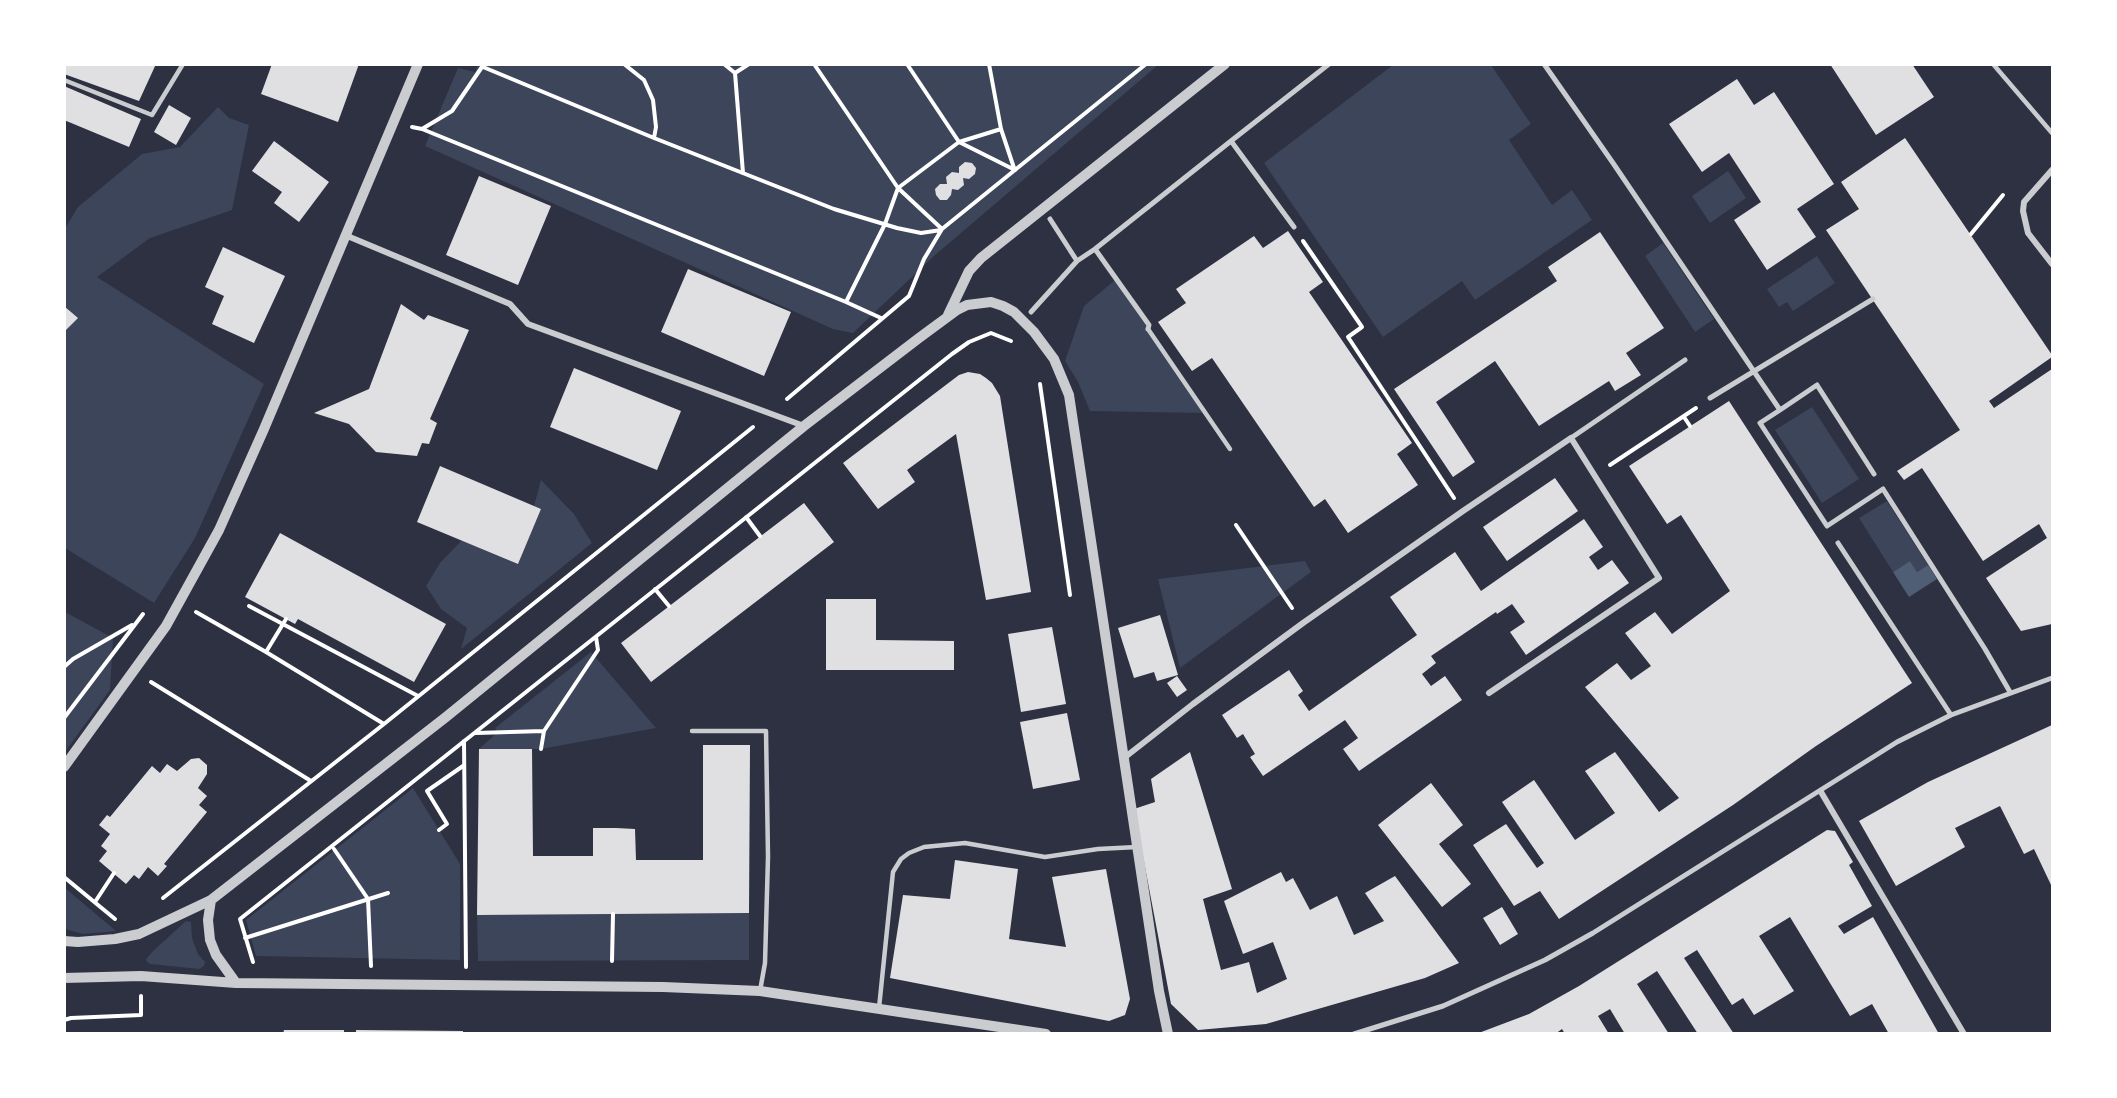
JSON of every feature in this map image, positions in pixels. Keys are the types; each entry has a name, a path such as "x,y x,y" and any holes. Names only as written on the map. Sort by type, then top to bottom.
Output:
{"street":[{"path":"64,767 166,626 219,530 418,64"},
{"path":"946,318 969,272 981,258 1225,64"},
{"path":"1031,312 1077,261 1329,64"},
{"path":"1544,64 1780,410"},
{"path":"1231,141 1294,227"},
{"path":"2052,170 2024,202 2023,211 2028,233 2052,264"},
{"path":"1050,219 1077,261"},
{"path":"345,235 510,304 528,324 804,426"},
{"path":"1095,249 1149,325 1148,329"},
{"path":"1710,398 1872,299"},
{"path":"64,940 78,942 115,939 139,934 211,900 455,710 804,426 946,318 967,305 991,302 1003,306 1023,320 1034,332 1054,359 1069,395 1159,991 1168,1034"},
{"path":"1124,758 1303,623 1685,360"},
{"path":"1874,474 1817,385 1760,423 1827,526 1883,489 2010,692"},
{"path":"1489,693 1659,578 1571,438"},
{"path":"1838,543 1951,715"},
{"path":"1354,1034 1443,1006 1545,960 1593,933 1821,792 1897,742 1951,715 2052,678"},
{"path":"1821,792 1964,1034"},
{"path":"211,900 208,920 210,940 216,955 236,983"},
{"path":"64,978 141,976 261,984 663,987 760,991 1046,1034"}],"lane":[{"path":"64,80 152,115 183,64"},
{"path":"1993,64 2052,133"},
{"path":"1148,329 1230,448"},
{"path":"692,731 766,731 768,857 765,963 760,991"},
{"path":"879,1008 893,872 901,859 909,853 924,847 965,843 1045,857 1098,849 1138,847"}],"path":[{"path":"624,64 644,80 653,100 656,127 654,138"},
{"path":"724,64 735,73 743,173"},
{"path":"735,73 749,64"},
{"path":"814,64 898,188 942,230"},
{"path":"907,64 959,142 1015,170"},
{"path":"989,64 1000,129 1015,170"},
{"path":"155,905 770,414 909,296 924,259 942,230 1146,64"},
{"path":"881,318 422,129 452,111 483,66 654,138 834,209 921,233 942,230"},
{"path":"846,302 885,224 898,188 959,142 1000,129"},
{"path":"1971,234 2003,195"},
{"path":"1294,227 1362,327 1348,337 1463,511"},
{"path":"261,984 260,964 251,962 240,919 969,342 991,333 1014,343"},
{"path":"1038,379 1070,595"},
{"path":"1595,476 1710,398"},
{"path":"1683,417 1690,426"},
{"path":"746,517 760,536"},
{"path":"1236,525 1303,623"},
{"path":"655,589 669,606"},
{"path":"180,603 384,724"},
{"path":"249,606 418,696"},
{"path":"64,718 143,614"},
{"path":"266,652 286,619"},
{"path":"64,667 73,659 135,623"},
{"path":"541,749 544,731 598,650 596,636"},
{"path":"134,671 311,781"},
{"path":"475,733 544,731"},
{"path":"464,741 466,986"},
{"path":"439,830 447,824 427,791 463,766"},
{"path":"334,849 368,899 371,985"},
{"path":"94,902 114,873"},
{"path":"64,877 115,919 139,934"},
{"path":"245,938 388,893"},
{"path":"612,961 613,914"},
{"path":"64,1020 141,1015 141,976"}],"shaded area":[{"path":"478,65 1158,65 934,256 853,333 833,329 425,146 458,68 475,72"},
{"path":"1393,65 1491,65 1531,124 1509,140 1552,205 1572,190 1592,220 1475,300 1462,281 1383,337 1264,163"},
{"path":"218,107 229,118 249,125 232,210 150,238 97,277 264,384 195,538 154,603 65,548 65,332 77,318 65,306 64,230 78,207 142,154 180,147"},
{"path":"1728,171 1746,198 1710,223 1692,196"},
{"path":"1663,243 1714,319 1695,332 1645,256"},
{"path":"1817,256 1835,283 1793,311 1787,302 1779,307 1767,289"},
{"path":"1115,280 1203,413 1090,411 1078,382 1065,361 1084,306"},
{"path":"1812,407 1859,479 1822,503 1775,430"},
{"path":"541,480 574,514 592,543 461,649 467,628 441,609 426,586 440,563 462,540 518,564 541,509 534,506"},
{"path":"1887,501 1928,565 1917,572 1910,561 1893,572 1859,518"},
{"path":"1305,561 1311,572 1180,668 1158,579"},
{"path":"1910,561 1917,572 1928,565 1937,579 1909,597 1893,572"},
{"path":"65,612 113,638 110,690 65,752"},
{"path":"591,652 656,728 541,749 479,749 498,732 495,728"},
{"path":"413,788 460,864 460,960 256,956 246,920"},
{"path":"65,888 116,931 83,934 65,929"},
{"path":"749,913 749,960 478,961 477,915"},
{"path":"186,921 191,922 192,938 198,954 205,962 204,966 199,969 147,962 146,959 153,951"}],"building":[{"path":"64,64 156,64 139,101 64,74"},
{"path":"272,64 359,64 338,122 261,94"},
{"path":"1830,64 1912,64 1934,97 1876,135"},
{"path":"1737,79 1754,105 1774,92 1834,184 1797,209 1816,237 1767,270 1734,220 1761,202 1729,153 1702,172 1669,124"},
{"path":"64,86 141,119 129,147 64,120"},
{"path":"169,105 191,118 176,145 154,132"},
{"path":"1905,138 2052,355 1989,401 1994,408 2052,369 2052,624 2021,631 1986,578 2047,538 2039,524 1983,561 1922,468 1904,480 1897,471 1960,430 1826,230 1859,209 1841,182"},
{"path":"274,141 329,182 299,222 274,203 282,192 252,171"},
{"path":"965,162 972,163 976,168 975,174 969,179 963,178 964,185 958,190 952,189 947,200 940,200 935,189 940,184 947,184 946,177 952,172 959,173 959,167"},
{"path":"479,176 551,206 518,285 446,255"},
{"path":"1288,231 1323,282 1309,292 1412,443 1397,454 1418,485 1348,533 1325,499 1314,507 1212,358 1192,371 1158,322 1186,303 1176,289 1254,236 1263,248"},
{"path":"1600,232 1664,328 1626,353 1641,375 1615,391 1609,381 1539,426 1495,361 1436,402 1475,462 1453,477 1394,389 1557,281 1548,267"},
{"path":"223,247 285,276 254,343 212,324 224,296 205,287"},
{"path":"688,269 791,312 764,376 661,332"},
{"path":"401,304 424,320 428,315 469,330 430,419 437,423 429,444 422,443 417,456 376,452 349,424 314,413 369,389"},
{"path":"64,306 78,318 64,332"},
{"path":"574,368 681,411 657,470 550,427"},
{"path":"968,372 980,374 986,378 1000,396 1031,592 986,600 956,434 907,470 915,482 878,509 843,463 959,375"},
{"path":"1729,401 1912,683 1816,746 1733,805 1559,919 1540,891 1514,906 1473,845 1506,824 1537,868 1544,863 1502,802 1534,780 1575,840 1615,813 1585,771 1615,752 1659,812 1679,798 1585,687 1617,663 1631,680 1651,666 1625,633 1655,612 1672,634 1730,591 1681,515 1667,524 1629,466"},
{"path":"440,466 541,509 518,564 417,522"},
{"path":"1555,478 1578,511 1507,561 1483,527"},
{"path":"804,503 834,542 651,682 621,643"},
{"path":"1584,519 1603,547 1589,557 1598,570 1612,560 1629,583 1526,655 1510,632 1525,622 1512,604 1497,614 1496,612 1431,656 1436,663 1422,674 1431,686 1445,676 1462,700 1359,771 1343,749 1358,738 1345,720 1263,776 1250,757 1255,754 1243,734 1237,738 1222,715 1289,670 1303,691 1298,695 1309,711 1417,635 1390,597 1455,552 1481,591"},
{"path":"280,533 446,624 414,682 298,619 295,624 245,597"},
{"path":"826,599 876,599 876,640 954,641 954,670 826,670"},
{"path":"1160,615 1178,675 1157,681 1154,672 1134,678 1118,628"},
{"path":"1052,627 1066,704 1021,712 1008,634"},
{"path":"1177,676 1187,690 1177,697 1167,683"},
{"path":"1067,713 1080,780 1033,789 1020,722"},
{"path":"2052,725 2052,887 2034,849 2024,854 2000,806 1955,828 1965,847 1896,886 1859,821 1928,782"},
{"path":"703,745 750,745 749,913 477,915 479,749 532,749 533,856 593,856 593,828 616,828 635,829 636,860 703,860"},
{"path":"1190,752 1232,889 1203,899 1221,970 1249,962 1257,993 1287,979 1273,942 1243,954 1224,901 1281,872 1286,882 1293,878 1310,910 1337,896 1354,935 1384,921 1365,893 1395,876 1459,963 1425,978 1266,1024 1198,1030 1171,1004 1134,809 1155,802 1151,779"},
{"path":"199,758 207,765 207,774 198,788 207,796 199,805 207,812 164,864 167,866 158,876 148,867 139,879 134,875 126,884 99,861 107,851 101,846 110,834 99,825 107,815 110,817 152,766 160,773 167,764 177,771 191,759"},
{"path":"1431,783 1463,825 1439,844 1471,884 1442,907 1378,825"},
{"path":"1827,830 1835,831 1853,862 1849,865 1872,906 1838,926 1844,934 1873,917 1939,1034 1889,1034 1872,1004 1850,1016 1790,917 1759,936 1794,991 1754,1015 1743,998 1732,1005 1697,950 1684,958 1734,1034 1698,1034 1657,971 1637,984 1669,1034 1625,1034 1610,1009 1598,1016 1609,1034 1565,1034 1562,1029 1555,1034 1476,1034 1529,1014 1579,986"},
{"path":"955,860 1018,869 1009,939 1066,947 1052,877 1106,869 1130,999 1125,1015 1109,1021 890,978 903,895 950,899"},
{"path":"1502,907 1518,934 1500,945 1483,918"},
{"path":"284,1030 344,1030 344,1034 283,1034"},
{"path":"356,1030 463,1031 463,1034 356,1034"}]}
